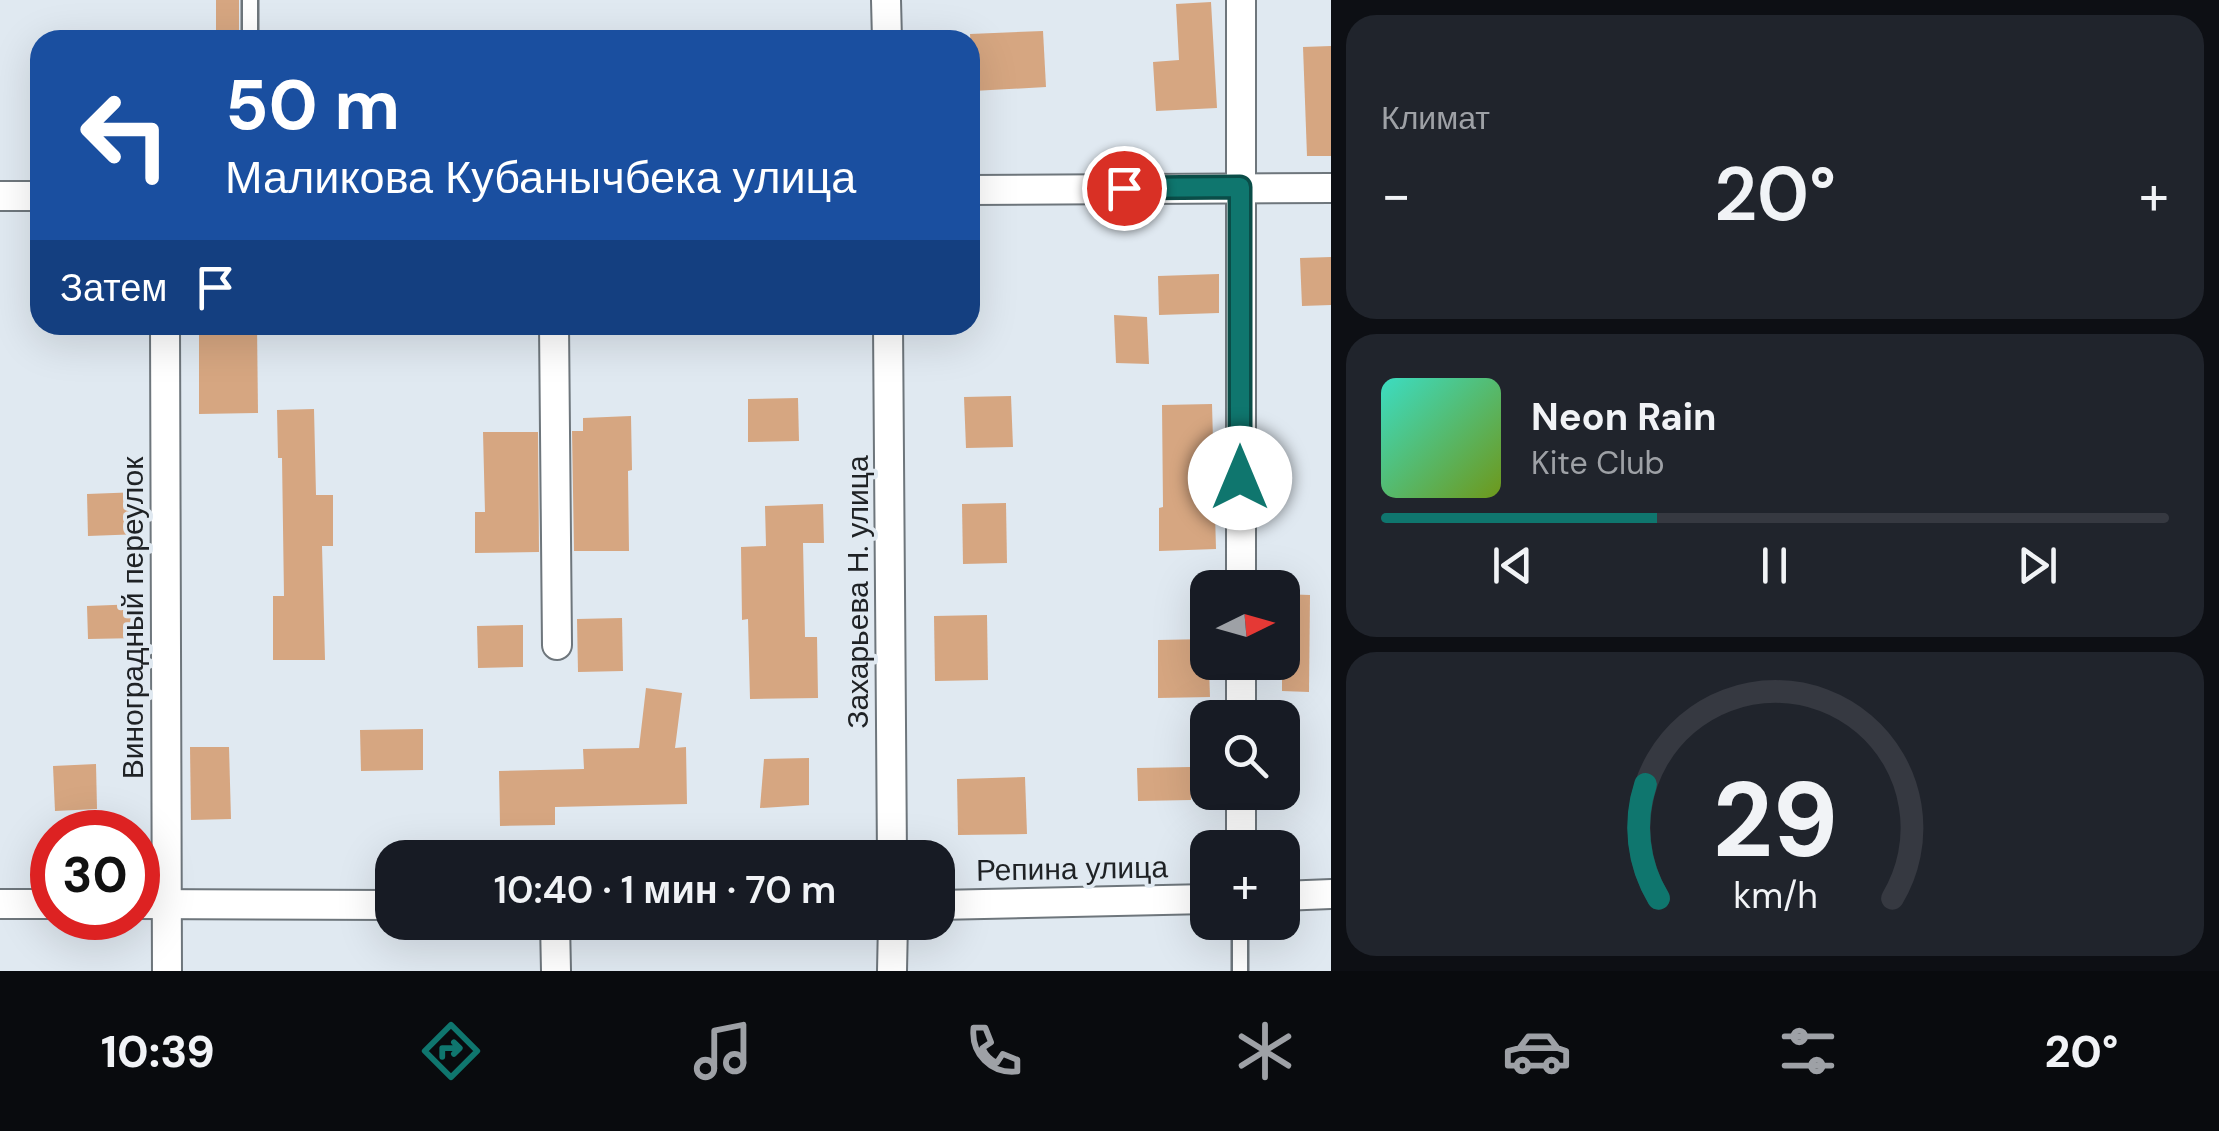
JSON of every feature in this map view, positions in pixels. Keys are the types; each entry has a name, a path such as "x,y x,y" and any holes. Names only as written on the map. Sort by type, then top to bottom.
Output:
{"street":[{"path":"886,0 886,30"},
{"path":"1240,0 1240,570"},
{"path":"980,190 1331,188"},
{"path":"0,196 30,196"},
{"name":"Виноградный переулок","path":"165,335 167,971"},
{"path":"554,335 556,645"},
{"name":"Захарьева Н. улица","path":"888,335 892,840"},
{"path":"1300,895 1331,894"},
{"name":"Репина улица","path":"955,905 1190,899"},
{"path":"0,904 30,904"},
{"path":"160,904 375,905"},
{"path":"555,940 556,971"},
{"path":"892,971 893,940"}],"lane":[{"path":"250,0 250,30"},
{"path":"1240,940 1240,971"}],"building":[{"path":"216,0 239,0 239,30 216,30"},
{"path":"1211,2 1217,108 1156,111 1153,62 1179,60 1176,4"},
{"path":"1043,31 1046,87 980,91 980,34"},
{"path":"1331,46 1331,156 1307,156 1303,47"},
{"path":"1331,257 1331,305 1302,306 1300,258"},
{"path":"1219,274 1219,313 1159,315 1158,276"},
{"path":"1114,315 1147,317 1149,364 1116,363"},
{"path":"199,335 257,335 258,413 199,414"},
{"path":"1011,396 1013,447 966,448 964,397"},
{"path":"798,398 799,441 748,442 748,399"},
{"path":"1212,404 1216,549 1159,551 1159,508 1163,507 1162,405"},
{"path":"314,409 316,495 333,495 333,546 322,546 325,660 273,660 273,596 284,596 282,458 278,458 277,410"},
{"path":"631,416 629,551 574,551 572,431 583,431 583,418"},
{"path":"483,432 538,432 539,552 475,553 475,512 485,512"},
{"path":"140,492 142,534 88,536 87,494"},
{"path":"1006,503 1007,563 963,564 962,504"},
{"path":"823,504 824,543 803,543 805,637 817,637 818,698 750,699 748,619 742,620 741,547 766,546 765,506"},
{"path":"1300,595 1310,595 1309,692 1282,691 1282,680 1300,680"},
{"path":"139,604 140,638 88,639 87,606"},
{"path":"987,615 988,680 935,681 934,616"},
{"path":"622,618 623,671 578,672 577,619"},
{"path":"523,625 523,667 478,668 477,626"},
{"path":"1190,639 1190,680 1209,680 1210,697 1158,698 1158,640"},
{"path":"646,688 682,693 675,748 686,747 687,804 555,807 555,825 500,826 499,771 584,769 583,749 639,748"},
{"path":"423,729 423,770 361,771 360,730"},
{"path":"190,747 229,747 231,819 191,820"},
{"path":"809,758 809,805 760,808 764,759"},
{"path":"96,764 97,809 55,810 53,766"},
{"path":"1190,767 1190,800 1138,801 1137,768"},
{"path":"1025,777 1027,834 958,835 957,779"}],"route":[{"path":"1124,188 1240,187 1240,478"}]}
